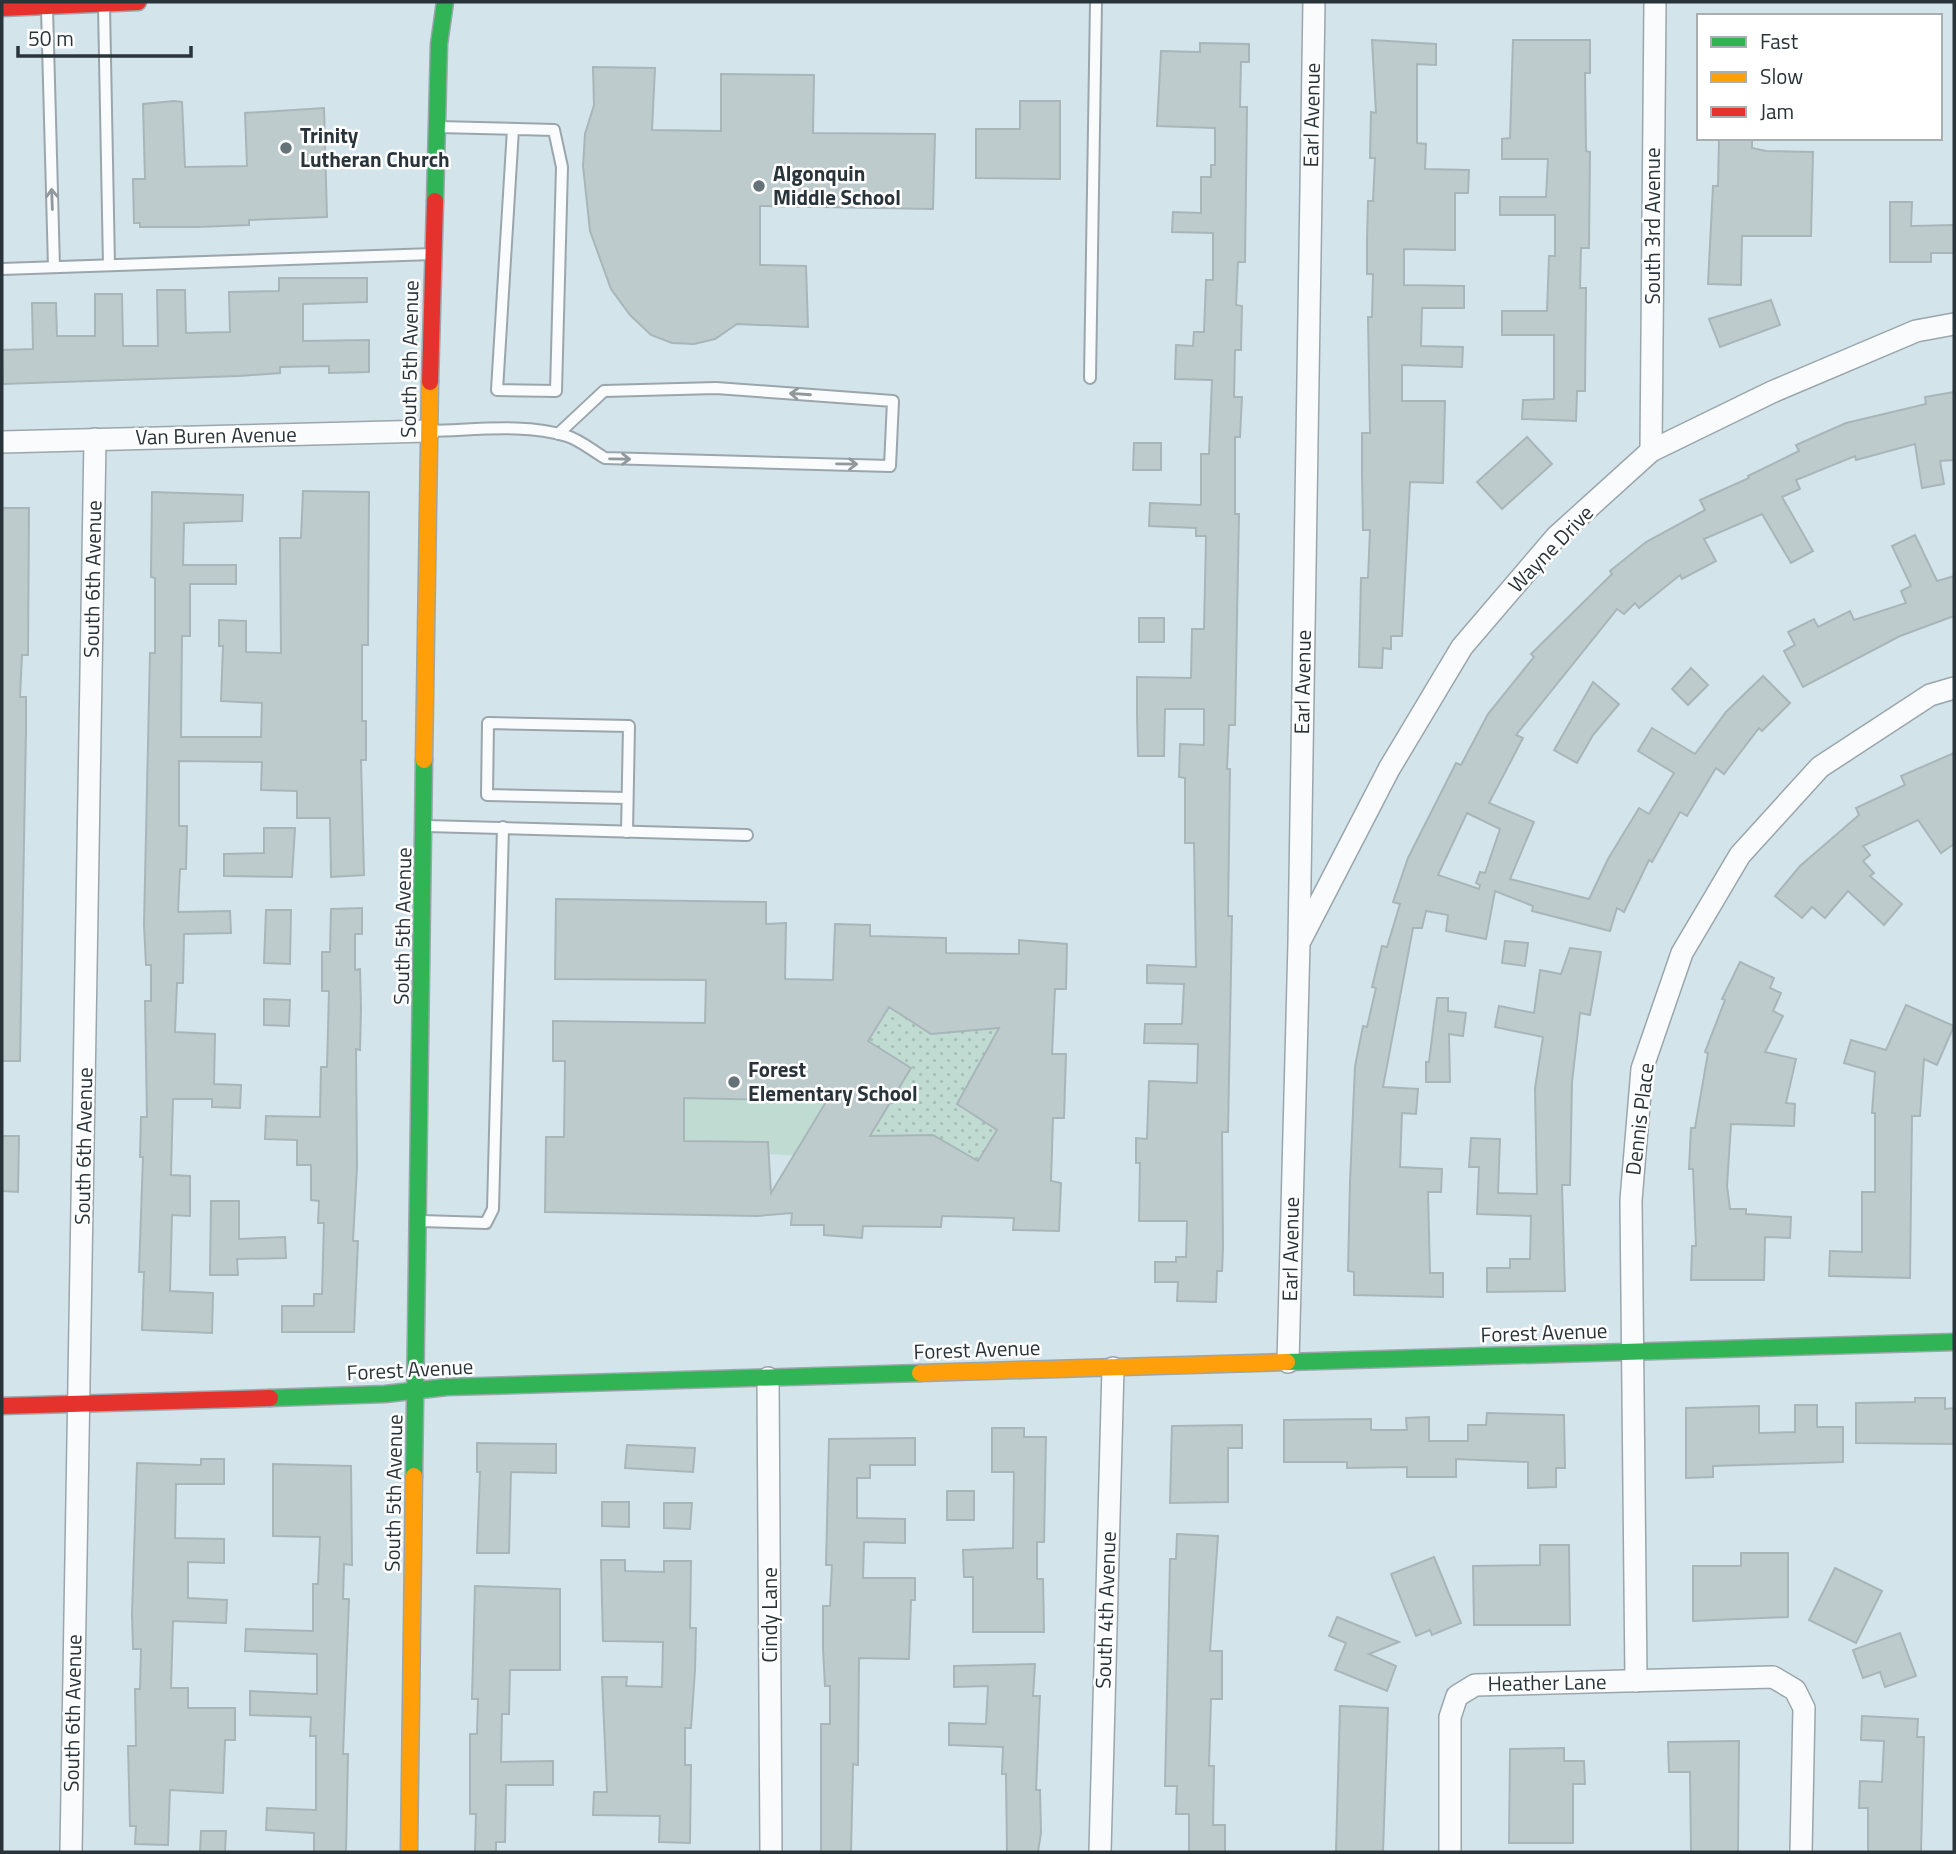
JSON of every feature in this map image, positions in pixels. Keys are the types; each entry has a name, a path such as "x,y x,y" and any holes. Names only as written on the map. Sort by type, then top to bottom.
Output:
{"street":[{"path":"2,8 138,2"},
{"name":"South 5th Avenue","path":"409,1852 426,826 429,431 439,44 445,2"},
{"name":"Earl Avenue","path":"1287,1362 1298,943 1314,2"},
{"name":"South 3rd Avenue","path":"1651,451 1655,2"},
{"name":"Wayne Drive","path":"1298,943 1389,769 1462,647 1556,537 1651,451 1772,392 1916,331 1954,324"},
{"name":"Van Buren Avenue","path":"2,442 429,431"},
{"name":"South 6th Avenue","path":"71,1852 95,439"},
{"name":"Dennis Place","path":"1636,1681 1631,1200 1642,1069 1682,953 1740,855 1820,767 1930,695 1954,688"},
{"name":"Forest Avenue","path":"2,1406 385,1394 417,1388 1954,1342"},
{"name":"South 4th Avenue","path":"1100,1852 1113,1367"},
{"name":"Cindy Lane","path":"768,1378 771,1852"},
{"name":"Heather Lane","path":"1450,1852 1450,1717 1457,1696 1475,1685 1773,1677 1795,1689 1804,1709 1801,1852"}],"lane":[{"path":"1090,378 1096,2"},
{"path":"104,3 109,265"},
{"path":"47,6 54,267"},
{"path":"437,127 554,130 562,167 556,391 497,390 513,129"},
{"path":"2,269 434,254"},
{"path":"429,431 530,430 558,435 569,436 605,458 890,466 892,401 716,388 604,391 558,435"},
{"path":"627,798 486,795 488,723 629,726 627,832"},
{"path":"426,826 747,835"},
{"path":"420,1221 486,1223 493,1209 503,827"}],"green space":[{"path":"889,1007 931,1034 958,1032 969,1014 998,1030 997,1130 978,1161 869,1139 911,1069 868,1041"},
{"path":"782,1095 829,1097 800,1145 800,1156 769,1154 768,1142 684,1141 684,1098 780,1100"}],"building":[{"path":"1372,40 1436,44 1436,65 1417,64 1417,143 1426,144 1425,169 1469,170 1468,193 1455,193 1455,250 1404,249 1404,285 1464,286 1464,308 1422,308 1421,346 1463,347 1462,367 1402,365 1402,401 1445,401 1443,483 1410,482 1402,636 1391,636 1391,649 1383,648 1382,668 1359,667 1361,578 1368,578 1370,530 1363,530 1362,433 1370,433 1368,317 1372,317 1373,274 1367,274 1367,241 1368,201 1373,201 1375,158 1370,158 1371,112 1376,113"},
{"path":"1513,40 1590,40 1590,73 1585,73 1586,151 1590,152 1589,248 1581,248 1580,288 1586,288 1585,391 1577,391 1576,421 1522,419 1523,400 1554,399 1554,335 1502,335 1502,311 1547,311 1549,256 1555,256 1555,215 1500,215 1500,197 1546,197 1548,159 1502,159 1502,139 1510,138"},
{"path":"1200,43 1249,44 1249,62 1241,62 1240,107 1247,107 1245,262 1238,262 1236,305 1242,306 1241,350 1235,350 1234,397 1242,397 1240,437 1235,437 1235,514 1239,514 1235,725 1229,725 1227,769 1230,769 1228,916 1232,916 1228,1132 1222,1132 1223,1247 1222,1271 1217,1271 1216,1302 1177,1301 1178,1282 1155,1282 1155,1262 1176,1262 1176,1257 1186,1257 1187,1221 1139,1221 1140,1163 1136,1163 1136,1138 1147,1139 1149,1081 1197,1083 1198,1044 1144,1043 1145,1024 1182,1024 1184,984 1147,983 1147,965 1196,967 1194,843 1185,843 1185,778 1179,777 1180,744 1204,745 1204,709 1165,709 1164,756 1138,756 1137,677 1191,678 1192,629 1204,629 1206,536 1196,536 1196,528 1149,526 1150,503 1201,505 1201,454 1209,454 1212,380 1175,379 1176,345 1193,346 1194,332 1204,332 1206,280 1213,280 1213,233 1172,232 1173,212 1201,213 1201,177 1211,177 1211,165 1215,165 1215,128 1157,126 1161,51 1200,52"},
{"name":"Algonquin Middle School","path":"593,67 655,68 652,130 721,131 721,74 814,75 813,133 935,134 933,209 760,206 760,265 806,266 808,327 737,324 715,339 694,344 672,343 651,335 630,315 611,289 590,231 583,166 585,134 594,105"},
{"path":"1020,101 1060,101 1060,179 976,178 976,129 1020,129"},
{"name":"Trinity Lutheran Church","path":"182,102 185,167 247,166 245,113 324,108 327,217 249,220 249,225 197,227 140,227 140,223 134,223 133,179 145,179 143,104"},
{"path":"1719,140 1752,140 1752,148 1766,151 1813,152 1811,236 1742,236 1741,285 1708,284 1713,186 1718,186"},
{"path":"1890,202 1912,202 1911,226 1954,225 1954,253 1931,253 1931,262 1890,262"},
{"path":"279,278 367,278 367,302 303,304 303,341 369,340 369,372 329,373 329,366 280,367 280,373 239,376 3,384 2,350 33,349 32,303 56,303 57,336 95,336 95,294 122,294 123,346 158,346 157,290 185,290 186,333 230,332 229,292 279,291"},
{"path":"1771,300 1780,325 1720,347 1709,319"},
{"path":"1954,392 1954,460 1940,461 1944,484 1922,488 1915,444 1856,460 1855,456 1796,480 1800,489 1782,497 1813,551 1791,563 1762,514 1704,539 1716,561 1682,579 1680,575 1639,608 1635,603 1624,614 1617,609 1516,735 1523,738 1489,803 1534,822 1510,879 1589,899 1608,859 1639,808 1649,814 1674,773 1638,751 1652,728 1695,754 1726,712 1763,676 1790,703 1762,731 1759,728 1724,774 1716,768 1687,816 1680,812 1652,862 1649,860 1624,912 1617,908 1610,931 1532,911 1533,906 1495,891 1486,939 1446,931 1448,915 1426,911 1422,928 1413,928 1383,1087 1418,1089 1416,1114 1402,1113 1400,1167 1442,1169 1441,1192 1428,1192 1430,1273 1443,1273 1443,1297 1354,1295 1354,1272 1348,1271 1355,1066 1363,1026 1367,1027 1376,988 1372,987 1382,946 1387,947 1400,904 1393,902 1408,858 1456,763 1461,765 1488,714 1534,657 1531,654 1612,574 1610,571 1646,542 1705,510 1700,500 1799,451 1796,445 1846,423 1926,404 1925,397","holes":["1467,813 1500,829 1485,873 1480,872 1476,883 1480,885 1479,889 1438,875"]},
{"path":"1527,437 1552,464 1502,509 1477,482"},
{"path":"1134,443 1161,443 1161,470 1133,470"},
{"path":"303,491 369,492 368,645 362,645 362,721 366,721 366,760 361,760 364,875 331,877 330,818 297,818 297,791 261,790 262,762 179,761 179,826 187,826 186,869 180,869 178,912 230,911 231,933 184,934 183,983 177,983 175,1032 215,1034 214,1084 241,1085 240,1108 212,1107 212,1099 173,1099 171,1175 190,1176 190,1216 172,1215 170,1291 213,1293 212,1333 142,1330 144,1272 139,1272 143,1157 140,1157 141,1117 147,1117 145,1001 151,1001 151,965 146,965 144,925 150,653 155,653 155,578 151,577 152,492 243,495 242,521 184,523 183,565 236,565 236,584 190,584 190,636 182,636 181,737 261,737 262,703 221,701 223,646 219,646 219,620 246,621 246,652 281,653 280,538 301,538"},
{"path":"2,508 29,508 28,655 22,655 20,697 26,697 26,731 20,1061 2,1061"},
{"path":"1915,535 1937,581 1954,576 1954,616 1900,636 1803,687 1784,651 1795,645 1788,632 1814,619 1818,627 1850,611 1854,620 1906,603 1901,591 1911,586 1892,546"},
{"path":"1139,618 1164,618 1164,642 1139,642"},
{"path":"1691,668 1708,685 1688,705 1672,689"},
{"path":"1593,682 1619,704 1593,735 1577,763 1554,750"},
{"path":"1954,753 1954,844 1941,853 1918,820 1863,846 1870,855 1863,861 1874,873 1870,876 1902,904 1884,925 1848,891 1825,918 1812,907 1802,918 1775,896 1800,866 1859,815 1856,808 1905,785 1901,776"},
{"path":"264,828 295,828 292,877 224,876 224,854 264,853"},
{"name":"Forest Elementary School","path":"556,899 766,902 766,924 786,923 785,979 833,980 835,924 870,925 870,936 946,938 946,953 1019,954 1019,940 1067,944 1066,989 1055,989 1052,1054 1066,1054 1064,1118 1053,1118 1051,1181 1061,1183 1059,1231 1013,1230 1014,1218 942,1216 941,1227 863,1226 862,1238 824,1235 824,1225 791,1225 792,1213 757,1216 545,1212 546,1137 564,1137 565,1061 553,1061 553,1021 705,1023 706,980 555,979","holes":["889,1007 931,1034 999,1028 957,1104 997,1130 978,1161 933,1135 870,1136 911,1068 868,1041","782,1095 829,1097 771,1193 768,1142 684,1141 684,1098 781,1100"]},
{"path":"362,908 362,934 355,934 355,970 360,969 361,1009 360,1050 356,1049 357,1166 353,1241 358,1241 354,1332 282,1332 282,1306 314,1306 314,1294 322,1294 324,1223 318,1223 319,1201 311,1200 311,1165 297,1165 297,1140 265,1139 266,1116 320,1117 321,1067 327,1067 329,991 322,991 322,952 330,952 331,909"},
{"path":"266,910 291,910 290,964 264,963"},
{"path":"1505,941 1528,943 1525,966 1502,963"},
{"path":"1570,948 1601,952 1590,1015 1580,1013 1572,1082 1570,1185 1562,1185 1565,1291 1487,1292 1487,1268 1510,1268 1510,1259 1530,1259 1531,1216 1477,1214 1479,1167 1469,1167 1471,1138 1500,1139 1498,1193 1537,1194 1535,1088 1543,1037 1495,1027 1499,1006 1534,1013 1540,970 1561,974"},
{"path":"1740,962 1774,978 1770,988 1781,993 1773,1011 1783,1016 1765,1052 1796,1059 1786,1103 1795,1104 1794,1126 1731,1124 1727,1186 1730,1209 1746,1209 1746,1214 1791,1217 1790,1238 1765,1237 1764,1280 1691,1280 1692,1246 1696,1246 1693,1169 1689,1169 1691,1128 1695,1128 1708,1053 1705,1052 1725,1000 1722,999"},
{"path":"1437,998 1448,998 1448,1011 1466,1013 1463,1036 1449,1034 1450,1082 1426,1082 1426,1062 1429,1062"},
{"path":"264,999 290,1000 289,1026 264,1025"},
{"path":"1906,1005 1954,1026 1937,1065 1924,1059 1920,1116 1912,1116 1910,1278 1829,1276 1830,1251 1862,1252 1862,1192 1875,1192 1875,1113 1872,1113 1875,1072 1844,1063 1851,1040 1886,1050"},
{"path":"2,1136 19,1136 18,1192 2,1191"},
{"path":"211,1201 239,1201 239,1239 285,1237 286,1258 237,1259 238,1275 210,1275"},
{"path":"1915,1398 1945,1398 1945,1409 1954,1408 1954,1444 1856,1443 1856,1403 1915,1402"},
{"path":"1795,1405 1817,1405 1817,1427 1843,1427 1843,1462 1713,1466 1713,1477 1686,1478 1686,1408 1759,1406 1759,1433 1795,1432"},
{"path":"1487,1413 1564,1415 1565,1468 1556,1468 1556,1487 1528,1488 1528,1462 1456,1459 1456,1477 1407,1477 1407,1467 1347,1468 1347,1462 1284,1462 1284,1420 1371,1419 1371,1430 1407,1430 1406,1418 1429,1417 1429,1441 1468,1441 1468,1425 1486,1425"},
{"path":"1242,1425 1242,1448 1228,1448 1228,1502 1170,1503 1172,1426"},
{"path":"992,1428 1024,1428 1024,1437 1046,1437 1044,1542 1037,1542 1037,1579 1043,1579 1044,1632 973,1632 973,1577 964,1577 963,1550 1013,1548 1014,1472 992,1472"},
{"path":"915,1438 915,1465 870,1465 870,1478 857,1478 857,1518 905,1519 905,1543 864,1542 863,1578 915,1578 915,1600 911,1600 909,1659 859,1658 858,1765 853,1764 851,1852 821,1852 821,1724 830,1724 830,1686 825,1686 823,1649 823,1606 830,1606 832,1565 826,1565 829,1439"},
{"path":"477,1443 556,1444 556,1473 511,1472 509,1553 477,1553 480,1472 477,1472"},
{"path":"627,1445 695,1448 693,1472 625,1468"},
{"path":"201,1459 224,1459 224,1484 176,1484 175,1538 224,1539 224,1563 188,1562 188,1598 227,1600 226,1623 173,1621 171,1688 188,1688 188,1708 235,1708 235,1740 225,1740 223,1793 170,1790 168,1845 135,1844 136,1826 130,1826 128,1746 136,1746 135,1689 140,1689 141,1649 133,1649 132,1614 137,1463 201,1465"},
{"path":"273,1464 351,1466 352,1565 344,1564 343,1599 349,1599 343,1754 348,1754 346,1852 314,1852 314,1833 266,1830 267,1808 316,1810 316,1736 310,1736 311,1717 250,1715 250,1691 317,1694 317,1654 245,1651 246,1629 313,1631 313,1584 318,1584 320,1537 273,1536"},
{"path":"947,1491 974,1491 974,1520 947,1520"},
{"path":"602,1502 629,1502 629,1527 602,1526"},
{"path":"664,1503 692,1503 690,1529 664,1528"},
{"path":"1177,1534 1218,1536 1210,1651 1222,1651 1222,1699 1211,1699 1209,1766 1214,1766 1213,1825 1225,1825 1225,1852 1189,1852 1189,1814 1176,1814 1177,1786 1165,1786 1170,1559 1176,1559"},
{"path":"1540,1545 1569,1545 1570,1625 1474,1625 1473,1566 1540,1565"},
{"path":"1741,1553 1788,1553 1788,1617 1693,1621 1693,1566 1741,1566"},
{"path":"1434,1557 1461,1623 1432,1635 1430,1630 1416,1636 1391,1574"},
{"path":"601,1560 625,1560 625,1571 664,1572 664,1561 691,1561 690,1628 696,1628 695,1670 691,1728 685,1728 685,1765 691,1765 690,1843 659,1842 660,1816 593,1815 594,1792 607,1792 602,1677 627,1677 626,1686 662,1687 663,1642 603,1641"},
{"path":"1835,1568 1882,1591 1856,1643 1809,1620"},
{"path":"475,1586 560,1589 560,1670 510,1670 509,1714 502,1714 501,1762 553,1761 553,1785 506,1785 505,1842 496,1842 496,1852 475,1852 476,1814 470,1814 470,1734 477,1734 478,1699 472,1699"},
{"path":"1337,1617 1399,1642 1369,1654 1396,1666 1387,1691 1335,1670 1346,1643 1329,1636"},
{"path":"1900,1633 1916,1676 1885,1687 1880,1672 1863,1678 1853,1650"},
{"path":"1035,1664 1033,1696 1040,1696 1036,1790 1040,1790 1041,1833 1038,1852 1007,1852 1003,1747 949,1745 949,1723 986,1724 988,1686 954,1687 954,1666"},
{"path":"1340,1706 1388,1708 1383,1852 1336,1852"},
{"path":"1862,1716 1918,1719 1917,1737 1924,1737 1921,1852 1868,1852 1868,1808 1859,1808 1860,1781 1882,1782 1884,1741 1861,1740"},
{"path":"1739,1741 1738,1852 1691,1852 1690,1772 1669,1772 1668,1742"},
{"path":"1564,1748 1564,1761 1584,1761 1585,1784 1573,1784 1573,1843 1509,1843 1510,1749"},
{"path":"201,1831 226,1831 225,1852 200,1852"}],"traffic: fast":[{"path":"435,201 439,44 445,2"},
{"path":"414,1476 424,760"},
{"path":"1287,1362 1954,1342"},
{"path":"270,1398 385,1394 447,1387 920,1373"}],"traffic: slow":[{"path":"424,760 430,382"},
{"path":"920,1373 1287,1362"},
{"path":"409,1852 414,1476"}],"traffic: jam":[{"path":"2,8 138,2"},
{"path":"430,382 435,201"},
{"path":"2,1406 270,1398"}],"place":[{"name":"Trinity Lutheran Church","path":"286,148"},
{"name":"Algonquin Middle School","path":"759,186"},
{"name":"Forest Elementary School","path":"734,1082"}]}
